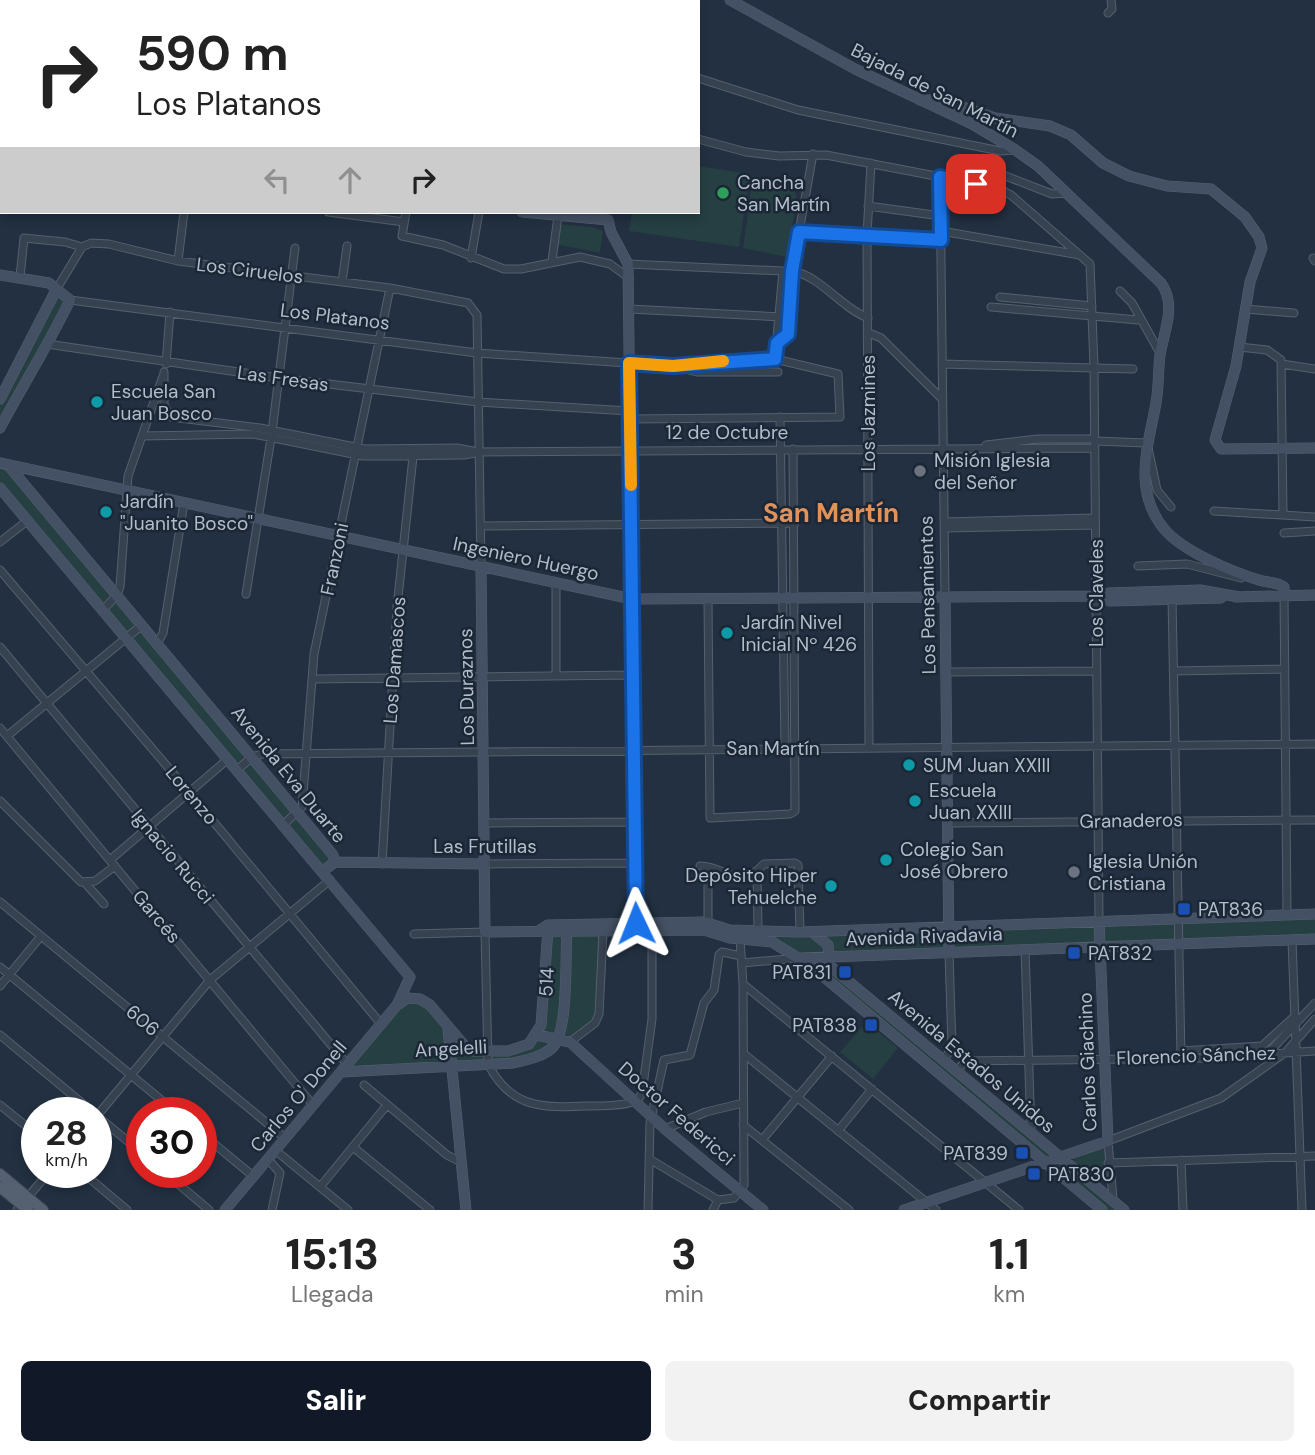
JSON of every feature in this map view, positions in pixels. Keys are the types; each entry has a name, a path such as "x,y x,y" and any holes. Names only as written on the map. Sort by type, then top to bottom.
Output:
{"main road":[{"name":"Bajada de San Martín","path":"730,0 919,100 972,124 1014,149 1038,166 1166,289 1168,318 1160,354 1158,393 1144,471 1147,496 1165,530 1216,563 1284,592"},
{"path":"919,100 942,100 995,118 1050,126 1071,135 1103,163 1129,176 1167,186 1205,188 1220,193 1252,226 1262,248 1214,440 1221,449 1315,448"},
{"path":"546,214 609,216 611,232 628,264 632,599"},
{"path":"0,275 49,283 69,300 0,428"},
{"path":"0,399 56,290"},
{"name":"Ingeniero Huergo","path":"4,464 632,599 1096,596 1110,593 1200,590 1240,597"},
{"name":"Avenida Eva Duarte","path":"4,464 158,642 333,855 335,862 326,876"},
{"name":"Avenida Eva Duarte","path":"0,488 410,977 397,1005"},
{"name":"Los Duraznos","path":"481,567 485,932"},
{"name":"Ingeniero Huergo","path":"1096,596 1110,601 1240,597 1284,592 1315,595"},
{"name":"Los Pensamientos","path":"945,597 949,953"},
{"name":"Las Frutillas","path":"335,862 485,864"},
{"name":"Avenida Rivadavia","path":"485,932 708,923 730,930 811,932 1315,914"},
{"name":"Carlos Giachino","path":"1099,922 1108,1141"},
{"name":"Avenida Rivadavia","path":"567,929 582,933 636,927 652,931 704,930 740,939 772,942 797,956 829,957 1315,939"},
{"name":"514","path":"557,1041 562,1026 567,929"},
{"name":"514","path":"537,1035 541,1025 545,930"},
{"path":"797,956 793,941 800,932"},
{"name":"Avenida Estados Unidos","path":"811,932 825,940 830,966 947,1057 1031,1133 1124,1210"},
{"path":"566,949 582,933"},
{"name":"Avenida Estados Unidos","path":"797,956 1102,1210"},
{"name":"Angelelli","path":"397,1005 407,998 420,999 430,1005 469,1051 487,1053 520,1049 537,1035"},
{"name":"Carlos O' Donell","path":"225,1210 397,1005"},
{"path":"448,1028 466,1210"},
{"path":"537,1035 569,1042"},
{"name":"Angelelli","path":"344,1068 450,1066 526,1060 551,1048 557,1041"},
{"name":"Doctor Federicci","path":"569,1042 665,1129 762,1210"},
{"path":"935,1070 947,1057"},
{"path":"948,1081 958,1067"},
{"path":"904,1210 1108,1141"},
{"path":"0,1174 24,1205"},
{"path":"0,1187 24,1205 43,1210"}],"street":[{"path":"1108,13 1112,9 1111,0"},
{"path":"700,79 833,118 1000,151 1014,149"},
{"path":"700,139 766,155 813,154 999,188 1011,195 1080,255"},
{"path":"777,343 788,334 792,271 813,154"},
{"path":"967,160 1052,194 1067,193"},
{"name":"Los Jazmines","path":"869,747 867,235 871,163"},
{"path":"976,184 999,172"},
{"name":"Los Pensamientos","path":"940,177 945,597"},
{"path":"868,206 941,216"},
{"path":"178,261 184,214"},
{"path":"343,214 404,222"},
{"path":"406,214 402,236 443,245 471,258 512,270 580,257 598,259 630,278"},
{"path":"471,258 479,214"},
{"path":"552,261 558,216"},
{"path":"941,231 1080,255"},
{"path":"799,232 941,240"},
{"name":"Los Ciruelos","path":"20,277 24,238 65,242 82,247 91,243 108,244 178,261 463,300 475,310"},
{"path":"342,282 347,246"},
{"path":"56,290 82,247"},
{"path":"246,594 279,379 295,248"},
{"name":"Los Claveles","path":"1080,255 1090,264 1093,316 1099,922"},
{"path":"628,264 792,271 807,275 850,311 868,318"},
{"path":"775,359 783,271"},
{"name":"Franzoni","path":"298,812 303,802 312,679 390,288"},
{"path":"1120,291 1132,303 1138,320 1160,354"},
{"path":"1000,297 1092,306"},
{"path":"1022,299 995,307 1138,320"},
{"name":"Los Platanos","path":"69,300 477,353 673,366 775,359 838,374 840,417"},
{"path":"630,309 789,317"},
{"path":"1245,309 1294,313"},
{"name":"Los Duraznos","path":"475,310 481,567"},
{"path":"102,611 117,595 128,476 167,361 170,312"},
{"path":"869,334 881,338 942,399"},
{"name":"Las Fresas","path":"47,344 279,379 478,402 630,415 840,417"},
{"path":"1239,347 1267,349 1279,356 1282,364 1283,514"},
{"path":"942,364 1133,369"},
{"path":"1282,364 1315,369"},
{"name":"Los Platanos","path":"673,366 697,372 778,372"},
{"name":"12 de Octubre","path":"164,372 166,412 171,417 356,451 413,457 478,452 977,447 1038,439 1147,443"},
{"path":"780,417 785,747"},
{"name":"12 de Octubre","path":"142,436 271,435"},
{"path":"1147,443 1157,490 1171,507"},
{"name":"12 de Octubre","path":"356,451 457,448 478,452"},
{"path":"708,599 710,818 767,817 795,811 793,449"},
{"name":"Los Damascos","path":"382,864 392,679 413,457"},
{"path":"158,642 163,633 184,503"},
{"path":"1214,511 1315,517"},
{"path":"0,542 27,521"},
{"path":"944,525 1095,522"},
{"path":"481,526 795,523"},
{"path":"1284,533 1315,531"},
{"path":"1138,566 1187,564 1259,580"},
{"name":"Lorenzo","path":"0,570 381,1024"},
{"path":"556,582 556,676"},
{"path":"1284,592 1287,915"},
{"path":"1172,598 1176,919 1181,1054 1262,1046 1295,1016"},
{"path":"632,599 636,927"},
{"path":"7,736 142,625"},
{"name":"Ignacio Rucci","path":"0,647 249,946 344,1068"},
{"path":"1174,671 1285,669"},
{"path":"946,672 1096,671"},
{"path":"312,679 632,675"},
{"name":"Garcés","path":"0,728 313,1105"},
{"name":"San Martín","path":"252,757 785,747 1315,744"},
{"path":"237,771 252,757"},
{"path":"86,884 228,759"},
{"path":"0,801 104,904"},
{"path":"283,825 298,812"},
{"name":"Granaderos","path":"947,823 1315,820"},
{"path":"485,823 634,822"},
{"name":"Las Frutillas","path":"485,864 635,863"},
{"path":"700,866 736,878 757,873 764,864 798,865 800,932"},
{"path":"708,923 708,879 721,873"},
{"path":"757,873 758,930"},
{"path":"111,1097 210,980 289,913 326,876"},
{"name":"606","path":"0,902 285,1138"},
{"path":"488,1064 499,1080 515,1095 537,1107 625,1105 637,1101 642,1093 652,1019 652,931"},
{"path":"414,934 485,932"},
{"name":"Los Duraznos","path":"485,932 488,1064"},
{"path":"569,1042 594,1023 599,1014 603,932"},
{"path":"0,986 41,936"},
{"path":"651,1160 718,1200 730,1200 741,1192 744,1055 740,939"},
{"path":"1292,940 1301,1210"},
{"path":"1025,949 1031,1133"},
{"path":"648,1210 647,1176 651,1160 652,1116 664,1060 690,1055 704,1003 714,990 719,955 722,952 742,959 797,956"},
{"path":"947,1057 949,953"},
{"path":"0,967 158,1097"},
{"path":"743,984 1019,1210"},
{"path":"1269,1064 1270,1055 1315,1003"},
{"path":"1108,1141 1203,1107 1240,1086 1286,1052 1315,1019"},
{"path":"0,1035 74,1097"},
{"name":"Florencio Sánchez","path":"958,1067 1030,1059 1181,1054 1270,1055 1315,1051"},
{"path":"744,1055 936,1210"},
{"path":"762,1140 832,1056"},
{"path":"364,1085 447,1155 461,1162"},
{"path":"838,1131 872,1089"},
{"path":"665,1129 706,1112 743,1103"},
{"path":"0,1105 21,1122"},
{"path":"320,1187 387,1105"},
{"path":"743,1125 849,1210"},
{"path":"112,1128 126,1140"},
{"name":"Carlos Giachino","path":"1108,1141 1113,1200"},
{"path":"217,1146 253,1176"},
{"path":"353,1147 430,1210"},
{"path":"275,1150 348,1210"},
{"path":"1108,1163 1315,1156"},
{"path":"268,1159 280,1173 272,1210"},
{"path":"1181,1160 1183,1210"},
{"path":"24,1205 37,1188"},
{"path":"101,1188 127,1210"},
{"path":"183,1188 209,1210"},
{"path":"713,1210 718,1200"},
{"path":"332,1210 339,1202"}],"green space":[{"name":"Cancha San Martín","path":"700,166 750,174 739,247 629,231 632,214 700,214"},
{"path":"753,176 780,180 790,186 797,198 787,257 743,248"},
{"path":"558,224 592,227 603,231 600,253 555,244"},
{"path":"56,290 70,300 0,428 0,399"},
{"path":"0,463 333,855 323,871 0,488"},
{"path":"1315,914 1315,939 829,957 829,963 1124,1210 1102,1210 779,945 709,931 603,932 597,1019 571,1039 557,1041 526,1060 341,1072 397,1005 420,999 464,1047 508,1051 537,1035 548,925 730,930"},
{"path":"866,1022 898,1048 873,1079 840,1052"},
{"path":"1103,1148 1105,1152 1105,1180 1097,1183 1074,1162 1075,1158"}],"slow traffic":[{"path":"631,485 629,363 673,366 723,361"}],"place":[{"name":"Cancha San Martín","path":"723,193"},
{"name":"Escuela San Juan Bosco","path":"97,402"},
{"name":"Misión Iglesia del Señor","path":"920,471"},
{"name":"Jardín \"Juanito Bosco\"","path":"106,512"},
{"name":"Jardín Nivel Inicial Nº 426","path":"727,633"},
{"name":"SUM Juan XXIII","path":"909,765"},
{"name":"Escuela Juan XXIII","path":"915,801"},
{"name":"Colegio San José Obrero","path":"886,860"},
{"name":"Iglesia Unión Cristiana","path":"1074,872"},
{"name":"Depósito Hiper Tehuelche","path":"831,886"},
{"name":"PAT836","path":"1184,909"},
{"name":"PAT832","path":"1074,953"},
{"name":"PAT831","path":"845,972"},
{"name":"PAT838","path":"871,1025"},
{"name":"PAT839","path":"1022,1153"},
{"name":"PAT830","path":"1034,1174"}],"district":[{"name":"San Martín","path":"831,513"}],"route":[{"path":"636,923 629,363 673,366 699,362 775,359 777,343 788,334 792,271 799,232 941,240 940,177 976,184"}]}
